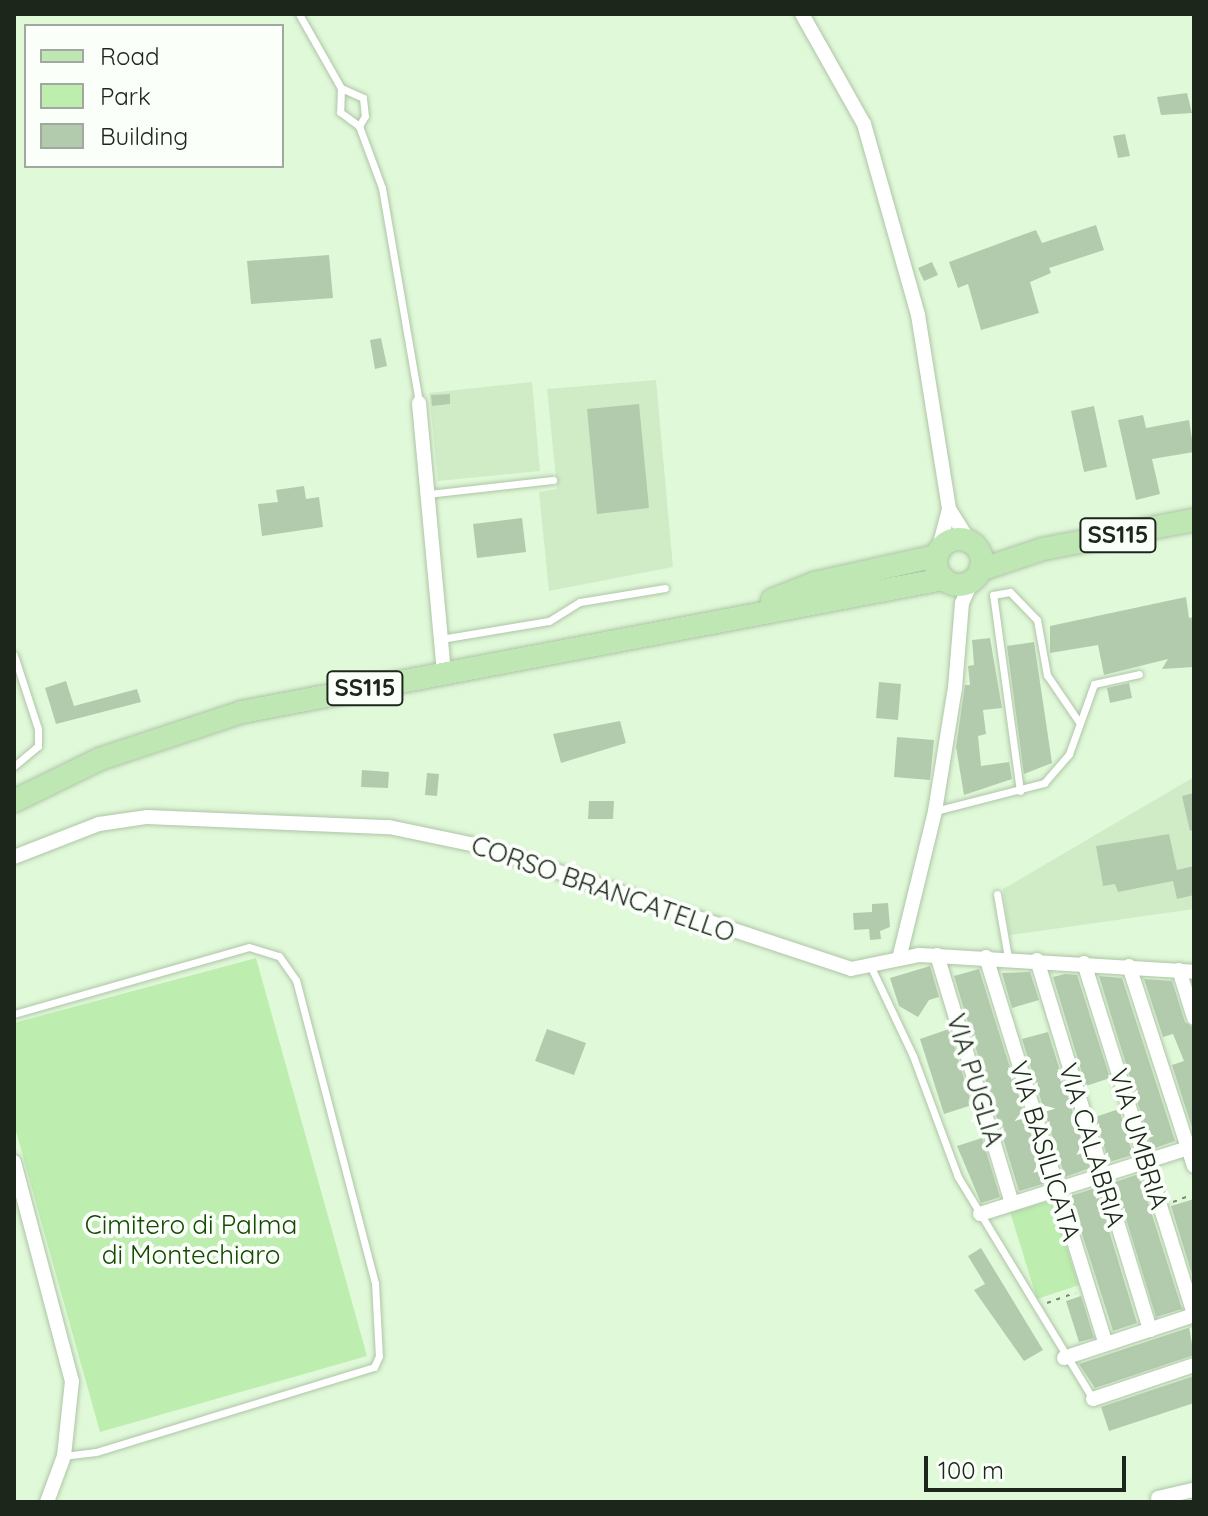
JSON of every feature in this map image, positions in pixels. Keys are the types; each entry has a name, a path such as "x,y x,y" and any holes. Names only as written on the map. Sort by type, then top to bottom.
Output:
{"main road":[{"name":"SS115","path":"14,801 100,759 164,735 242,712 729,617 962,583 1043,549 1194,520"},
{"name":"SS115","path":"729,617 815,583 937,553 952,540 1043,549"},
{"path":"962,583 973,544"},
{"path":"937,553 962,583"}],"street":[{"path":"802,14 864,124 895,224 918,315 949,509 937,553"},
{"path":"419,403 444,672"},
{"path":"949,509 973,544"},
{"path":"899,959 935,811 955,688 962,583"},
{"name":"CORSO BRANCATELLO","path":"14,857 99,824 147,817 389,827 480,846 812,960 851,969 937,955 1186,971"},
{"name":"VIA PUGLIA","path":"937,955 1012,1204"},
{"name":"VIA BASILICATA","path":"986,957 1055,1190 1106,1344"},
{"name":"VIA CALABRIA","path":"1037,960 1100,1176 1150,1330"},
{"name":"VIA UMBRIA","path":"1084,963 1194,1315"},
{"path":"1129,966 1191,1146 1194,1166"},
{"path":"1186,971 1194,1018"},
{"path":"980,1214 1191,1146"},
{"path":"14,1162 72,1381 64,1456 47,1502"},
{"path":"1064,1358 1194,1315"},
{"path":"1093,1399 1194,1365"},
{"path":"1158,1498 1194,1490"}],"lane":[{"path":"299,14 341,88 340,112 359,126 382,188 419,403"},
{"path":"341,88 363,98 365,116 359,126"},
{"path":"428,494 553,480"},
{"path":"441,639 549,621 580,602 665,588"},
{"path":"1020,791 993,595 1010,592 1037,620 1047,675 1079,722"},
{"path":"14,655 38,729 38,746 14,766"},
{"path":"935,811 1044,783 1058,771 1094,684 1139,674"},
{"path":"997,894 1008,958"},
{"path":"14,1014 249,947 279,956 296,980 375,1283 379,1356 374,1367 96,1452 64,1456"},
{"path":"870,965 913,1056 958,1177 1064,1358 1093,1399"}],"path":[{"path":"1161,1206 1194,1194"},
{"path":"1034,1307 1088,1289"}],"shaded area":[{"path":"656,380 673,567 549,591 539,492 557,489 547,389"},
{"path":"532,382 540,471 438,481 429,393"},
{"path":"1194,777 1194,909 1010,935 1003,889"}],"green space":[{"name":"Cimitero di Palma di Montechiaro","path":"256,958 367,1356 100,1432 14,1124 14,1023"},
{"path":"1051,1201 1079,1285 1037,1299 1010,1212"}],"building":[{"path":"1187,93 1192,113 1161,115 1157,97"},
{"path":"1125,134 1130,156 1118,158 1113,136"},
{"path":"1096,225 1104,250 1049,268 1051,273 1030,282 1039,313 981,330 968,284 958,288 949,262 1036,230 1042,243"},
{"path":"329,255 333,298 251,304 247,261"},
{"path":"932,262 938,275 924,281 918,268"},
{"path":"381,338 387,366 375,369 370,340"},
{"path":"450,394 450,404 432,406 431,395"},
{"path":"639,404 649,508 597,514 587,409"},
{"path":"1094,406 1107,467 1084,472 1071,411"},
{"path":"1143,415 1146,428 1189,420 1194,452 1152,459 1160,494 1136,500 1118,420"},
{"path":"304,486 306,499 319,497 323,527 262,536 258,504 278,502 276,490"},
{"path":"522,518 526,552 477,558 473,524"},
{"path":"1186,597 1189,618 1194,617 1194,667 1162,669 1168,659 1104,675 1098,645 1050,653 1050,626"},
{"path":"990,638 1002,708 983,710 986,734 978,736 981,766 1009,762 1012,779 964,795 956,747 965,685 970,685 968,666 974,665 972,640"},
{"path":"1034,642 1052,763 1024,774 1007,646"},
{"path":"66,681 74,706 137,689 141,702 56,724 45,688"},
{"path":"879,682 901,684 898,720 876,718"},
{"path":"1129,683 1132,698 1110,703 1107,688"},
{"path":"620,721 626,743 561,763 553,734"},
{"path":"897,737 934,740 930,780 894,777"},
{"path":"362,770 389,772 388,788 361,787"},
{"path":"427,773 439,774 437,796 425,795"},
{"path":"1194,793 1194,830 1190,831 1182,796"},
{"path":"589,801 614,801 613,819 588,819"},
{"path":"1169,834 1177,870 1194,866 1194,895 1177,899 1173,881 1118,892 1115,884 1103,886 1096,846"},
{"path":"888,903 890,927 880,931 881,939 870,940 869,929 854,930 853,913 872,912 872,904"},
{"path":"930,966 939,997 929,1000 918,1017 899,1006 890,978"},
{"path":"979,969 1046,1183 1019,1191 954,976"},
{"path":"1030,972 1039,1000 1012,1008 1002,973"},
{"path":"1077,975 1110,1078 1086,1086 1053,977"},
{"path":"1099,976 1122,978 1175,1141 1152,1149"},
{"path":"1144,979 1172,981 1185,1022 1194,1028 1194,1134 1172,1065 1184,1061 1173,1034 1163,1037"},
{"path":"547,1029 586,1043 574,1075 535,1061"},
{"path":"949,1029 972,1105 944,1114 920,1039"},
{"path":"1048,1032 1090,1168 1065,1177 1022,1039"},
{"path":"1119,1109 1133,1155 1109,1162 1095,1117"},
{"path":"982,1138 1000,1197 981,1203 957,1146"},
{"path":"1139,1174 1182,1309 1156,1317 1115,1182"},
{"path":"1096,1188 1137,1323 1113,1331 1070,1196"},
{"path":"1194,1199 1194,1281 1171,1206"},
{"path":"981,1248 1043,1350 1024,1361 974,1290 985,1284 968,1256"},
{"path":"1081,1296 1094,1338 1079,1342 1066,1301"},
{"path":"1189,1328 1194,1355 1095,1388 1079,1364"},
{"path":"1194,1376 1194,1403 1109,1431 1101,1407"}]}
